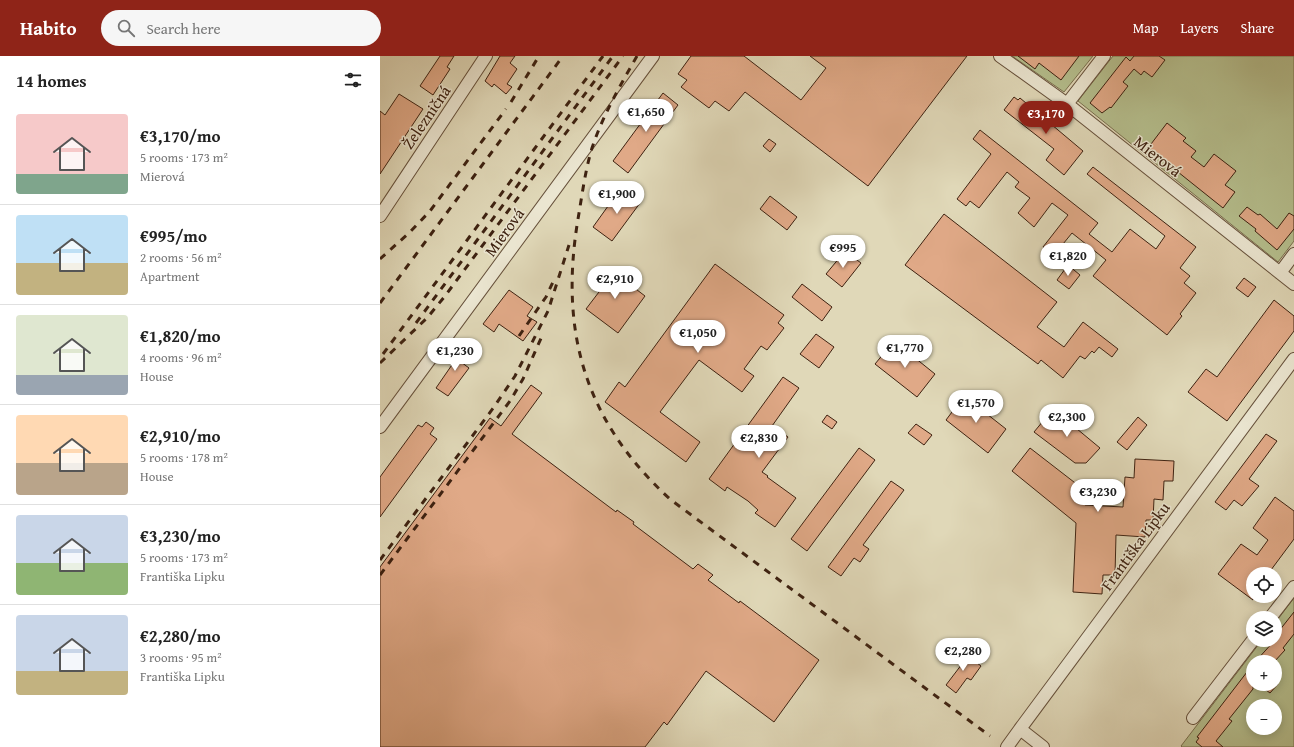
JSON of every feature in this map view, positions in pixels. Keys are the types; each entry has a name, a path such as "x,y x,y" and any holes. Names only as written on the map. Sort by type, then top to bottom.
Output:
{"street":[{"name":"Železničná","path":"380,216 486,56"},
{"name":"Mierová","path":"380,427 654,56"},
{"name":"Mierová","path":"1000,56 1067,104 1294,284"},
{"path":"1067,104 1104,56"},
{"path":"1280,273 1294,254"},
{"name":"Františka Lipku","path":"1007,747 1294,359"},
{"path":"1275,611 1294,587"},
{"path":"1193,718 1248,647"},
{"path":"1020,729 1043,747"}],"green space":[{"path":"1012,56 1093,56 1064,92"},
{"path":"1113,56 1294,56 1294,241 1278,262 1078,101"},
{"path":"1294,598 1294,747 1182,747 1181,746 1246,661 1246,691 1282,691 1282,655 1251,655 1257,647 1282,647 1282,614"}],"building":[{"path":"440,56 454,56 447,67 450,69 433,95 420,86"},
{"path":"500,56 515,56 510,63 517,69 507,84 512,87 506,94 494,84 492,87 485,81"},
{"path":"691,56 744,56 801,100 826,68 810,56 967,56 868,186 745,92 729,111 715,101 709,108 681,87 687,80 678,74"},
{"path":"1018,56 1079,56 1061,80 1039,63 1035,69"},
{"path":"1134,56 1159,56 1165,60 1152,77 1144,71 1141,75 1134,69 1123,82 1128,86 1111,108 1110,107 1102,113 1090,103 1126,57 1130,61"},
{"path":"663,93 678,105 628,173 613,161"},
{"path":"399,94 423,109 380,174 380,111 385,115"},
{"path":"1014,97 1018,100 1020,98 1083,151 1064,175 1046,160 1054,149 1004,110"},
{"path":"1167,123 1186,138 1183,141 1196,151 1191,157 1204,167 1214,154 1236,171 1225,185 1235,192 1223,208 1148,148"},
{"path":"980,130 1098,223 1089,234 1112,252 1130,229 1156,249 1165,236 1087,174 1093,167 1196,247 1180,268 1190,276 1184,283 1196,293 1180,314 1182,316 1167,335 1093,276 1106,260 1072,233 1054,255 1043,247 1068,215 1052,203 1034,227 1018,213 1030,198 1015,187 1019,182 1007,172 979,208 970,201 966,206 957,199 991,154 973,139"},
{"path":"769,139 776,144 770,152 763,146"},
{"path":"621,188 640,203 612,241 593,227"},
{"path":"770,196 797,217 787,230 760,209"},
{"path":"1247,207 1258,215 1260,214 1277,229 1289,213 1294,216 1294,229 1277,250 1255,231 1256,229 1239,216"},
{"path":"944,214 1057,302 1037,327 1064,347 1083,322 1118,349 1112,357 1099,347 1094,353 1092,351 1085,359 1080,356 1063,378 1041,360 1038,364 905,265"},
{"path":"845,251 861,263 842,287 826,274"},
{"path":"715,264 784,315 778,323 784,328 767,350 761,346 744,369 754,376 742,392 699,360 660,412 700,442 686,462 605,402 619,382 625,387"},
{"path":"1068,265 1080,275 1069,289 1057,280"},
{"path":"607,267 645,296 618,333 586,309 602,288 595,283"},
{"path":"1244,278 1256,287 1248,297 1236,288"},
{"path":"802,284 832,307 822,321 792,297"},
{"path":"509,290 533,307 527,316 537,322 523,341 499,324 494,332 483,324"},
{"path":"1274,300 1294,316 1294,331 1227,421 1188,392 1206,369 1217,377"},
{"path":"816,334 834,347 819,368 800,354"},
{"path":"894,341 935,374 917,397 875,364"},
{"path":"465,342 471,350 461,362 469,368 448,396 436,388 456,359 453,357"},
{"path":"783,377 799,388 772,426 788,437 762,472 796,498 775,527 755,513 758,510 748,501 727,487 725,491 709,479"},
{"path":"531,385 542,393 512,434 616,512 617,510 634,522 633,524 693,569 698,564 713,575 708,580 739,603 740,601 819,660 774,722 706,671 667,725 664,722 645,747 380,747 380,567 490,418 501,426"},
{"path":"964,396 1006,429 988,453 946,420"},
{"path":"1053,409 1100,448 1086,463 1075,463 1034,432"},
{"path":"827,415 837,422 832,429 822,422"},
{"path":"1138,417 1147,425 1127,450 1117,442"},
{"path":"426,422 434,428 430,434 437,439 380,517 380,477 418,425 422,427"},
{"path":"916,424 932,435 924,445 908,433"},
{"path":"1266,434 1277,441 1249,479 1259,486 1242,506 1234,500 1226,510 1215,502"},
{"path":"859,448 875,460 807,551 791,539"},
{"path":"1030,448 1092,496 1085,505 1123,507 1125,477 1134,478 1135,459 1174,461 1173,481 1164,481 1163,500 1154,499 1153,520 1146,520 1145,537 1116,535 1115,575 1103,575 1102,594 1073,592 1076,523 1012,471"},
{"path":"891,481 904,490 863,545 869,549 860,562 854,558 841,576 828,567"},
{"path":"1275,497 1294,511 1294,539 1273,567 1246,567 1246,595 1218,574 1241,544 1257,555 1268,540 1253,528"},
{"path":"1294,612 1294,634 1283,648 1285,650 1280,655 1261,655 1269,647 1282,647 1282,627"},
{"path":"963,652 981,666 971,680 967,678 956,693 946,685 962,664 957,660"},
{"path":"1246,673 1246,691 1251,691 1229,719 1232,721 1216,741 1223,747 1202,747 1196,742 1199,738 1197,737"}],"railway":[{"path":"511,102 539,56"},
{"path":"380,303 563,56"},
{"path":"383,354 603,56"},
{"path":"416,323 613,56"},
{"path":"380,363 427,318 445,296 623,56"},
{"path":"637,56 607,112 592,148 582,192 573,260 572,300 576,337 585,373 599,407 618,439 642,470 671,500 990,736"},
{"path":"380,259 410,232 430,211 506,109"},
{"path":"380,560 494,407 515,376 548,311 569,245"},
{"path":"519,336 546,297 553,282"},
{"path":"380,575 510,401 523,379 542,336"}]}
